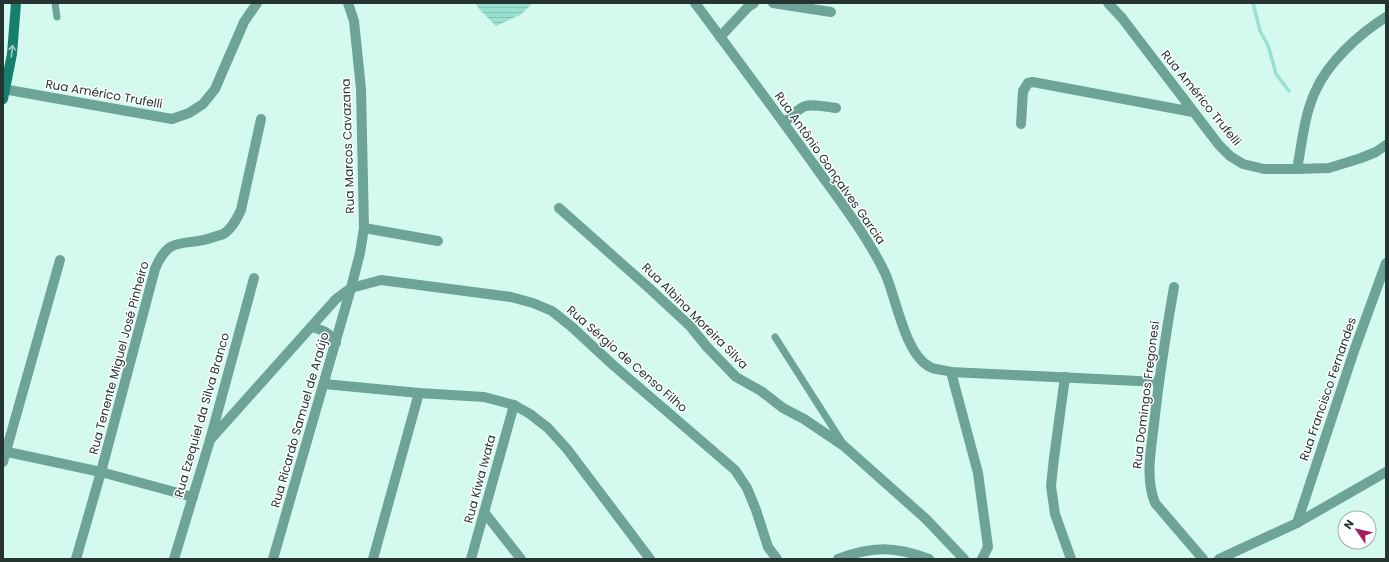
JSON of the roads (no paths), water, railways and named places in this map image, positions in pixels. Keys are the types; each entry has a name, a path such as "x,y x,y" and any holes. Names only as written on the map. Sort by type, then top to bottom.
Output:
{"main road":[{"path":"4,92 12,54 16,3"}],"street":[{"name":"Rua Américo Trufelli","path":"4,92 172,119 189,113 203,104 215,89 244,22 257,3"},
{"name":"Rua Marcos Cavazana","path":"348,3 354,21 361,89 364,228 360,253 351,288"},
{"name":"Rua Antônio Gonçalves Garcia","path":"695,3 784,123 868,242 885,273 907,337 914,350 930,367 951,372 1159,382"},
{"path":"720,37 748,7 754,3"},
{"path":"773,3 831,12"},
{"name":"Rua Américo Trufelli","path":"1108,3 1122,18 1218,145 1230,156 1243,164 1264,169 1296,170 1329,168 1376,152 1386,145"},
{"path":"1296,170 1306,119 1315,91 1331,64 1347,47 1377,22 1386,17"},
{"path":"1021,124 1023,91 1028,83 1033,82 1193,112"},
{"path":"784,123 797,110 810,104 836,108"},
{"name":"Rua Tenente Miguel José Pinheiro","path":"76,559 101,472 155,269 160,256 168,248 175,244 206,240 225,233 234,223 241,210 261,119"},
{"name":"Rua Albina Moreira Silva","path":"559,208 690,326 707,347 736,377 761,391 783,408 804,419 844,446 926,519 964,559"},
{"path":"364,228 438,241"},
{"path":"3,462 60,260"},
{"name":"Rua Francisco Fernandes","path":"1297,523 1354,351 1386,263"},
{"name":"Rua Ezequiel da Silva Branco","path":"174,559 210,440 254,278"},
{"name":"Rua Sérgio de Censo Filho","path":"210,440 336,299 351,288 381,280 511,297 533,303 552,311 572,326 613,365 735,470 747,488 768,547 777,559"},
{"name":"Rua Domingos Fregonesi","path":"1174,287 1159,382 1149,477 1151,492 1155,503 1203,559"},
{"name":"Rua Ricardo Samuel de Araújo","path":"273,559 351,288"},
{"path":"311,327 323,330 330,335 336,343"},
{"path":"951,372 978,473 988,547 982,559"},
{"path":"1065,377 1051,486 1055,514 1071,559"},
{"path":"324,384 419,393 484,397 514,405 536,418 548,428 566,448 650,559"},
{"path":"373,559 419,393"},
{"name":"Rua Kiwa Iwata","path":"471,559 514,405"},
{"path":"5,451 101,472 193,498"},
{"path":"1219,559 1297,523 1386,472"},
{"path":"484,512 521,559"},
{"path":"838,559 867,550 884,548 912,552 929,559"}],"lane":[{"path":"55,3 57,17"},
{"path":"775,337 844,446"}],"waterway":[{"path":"1253,3 1260,31 1268,45 1276,74 1289,91"}]}
